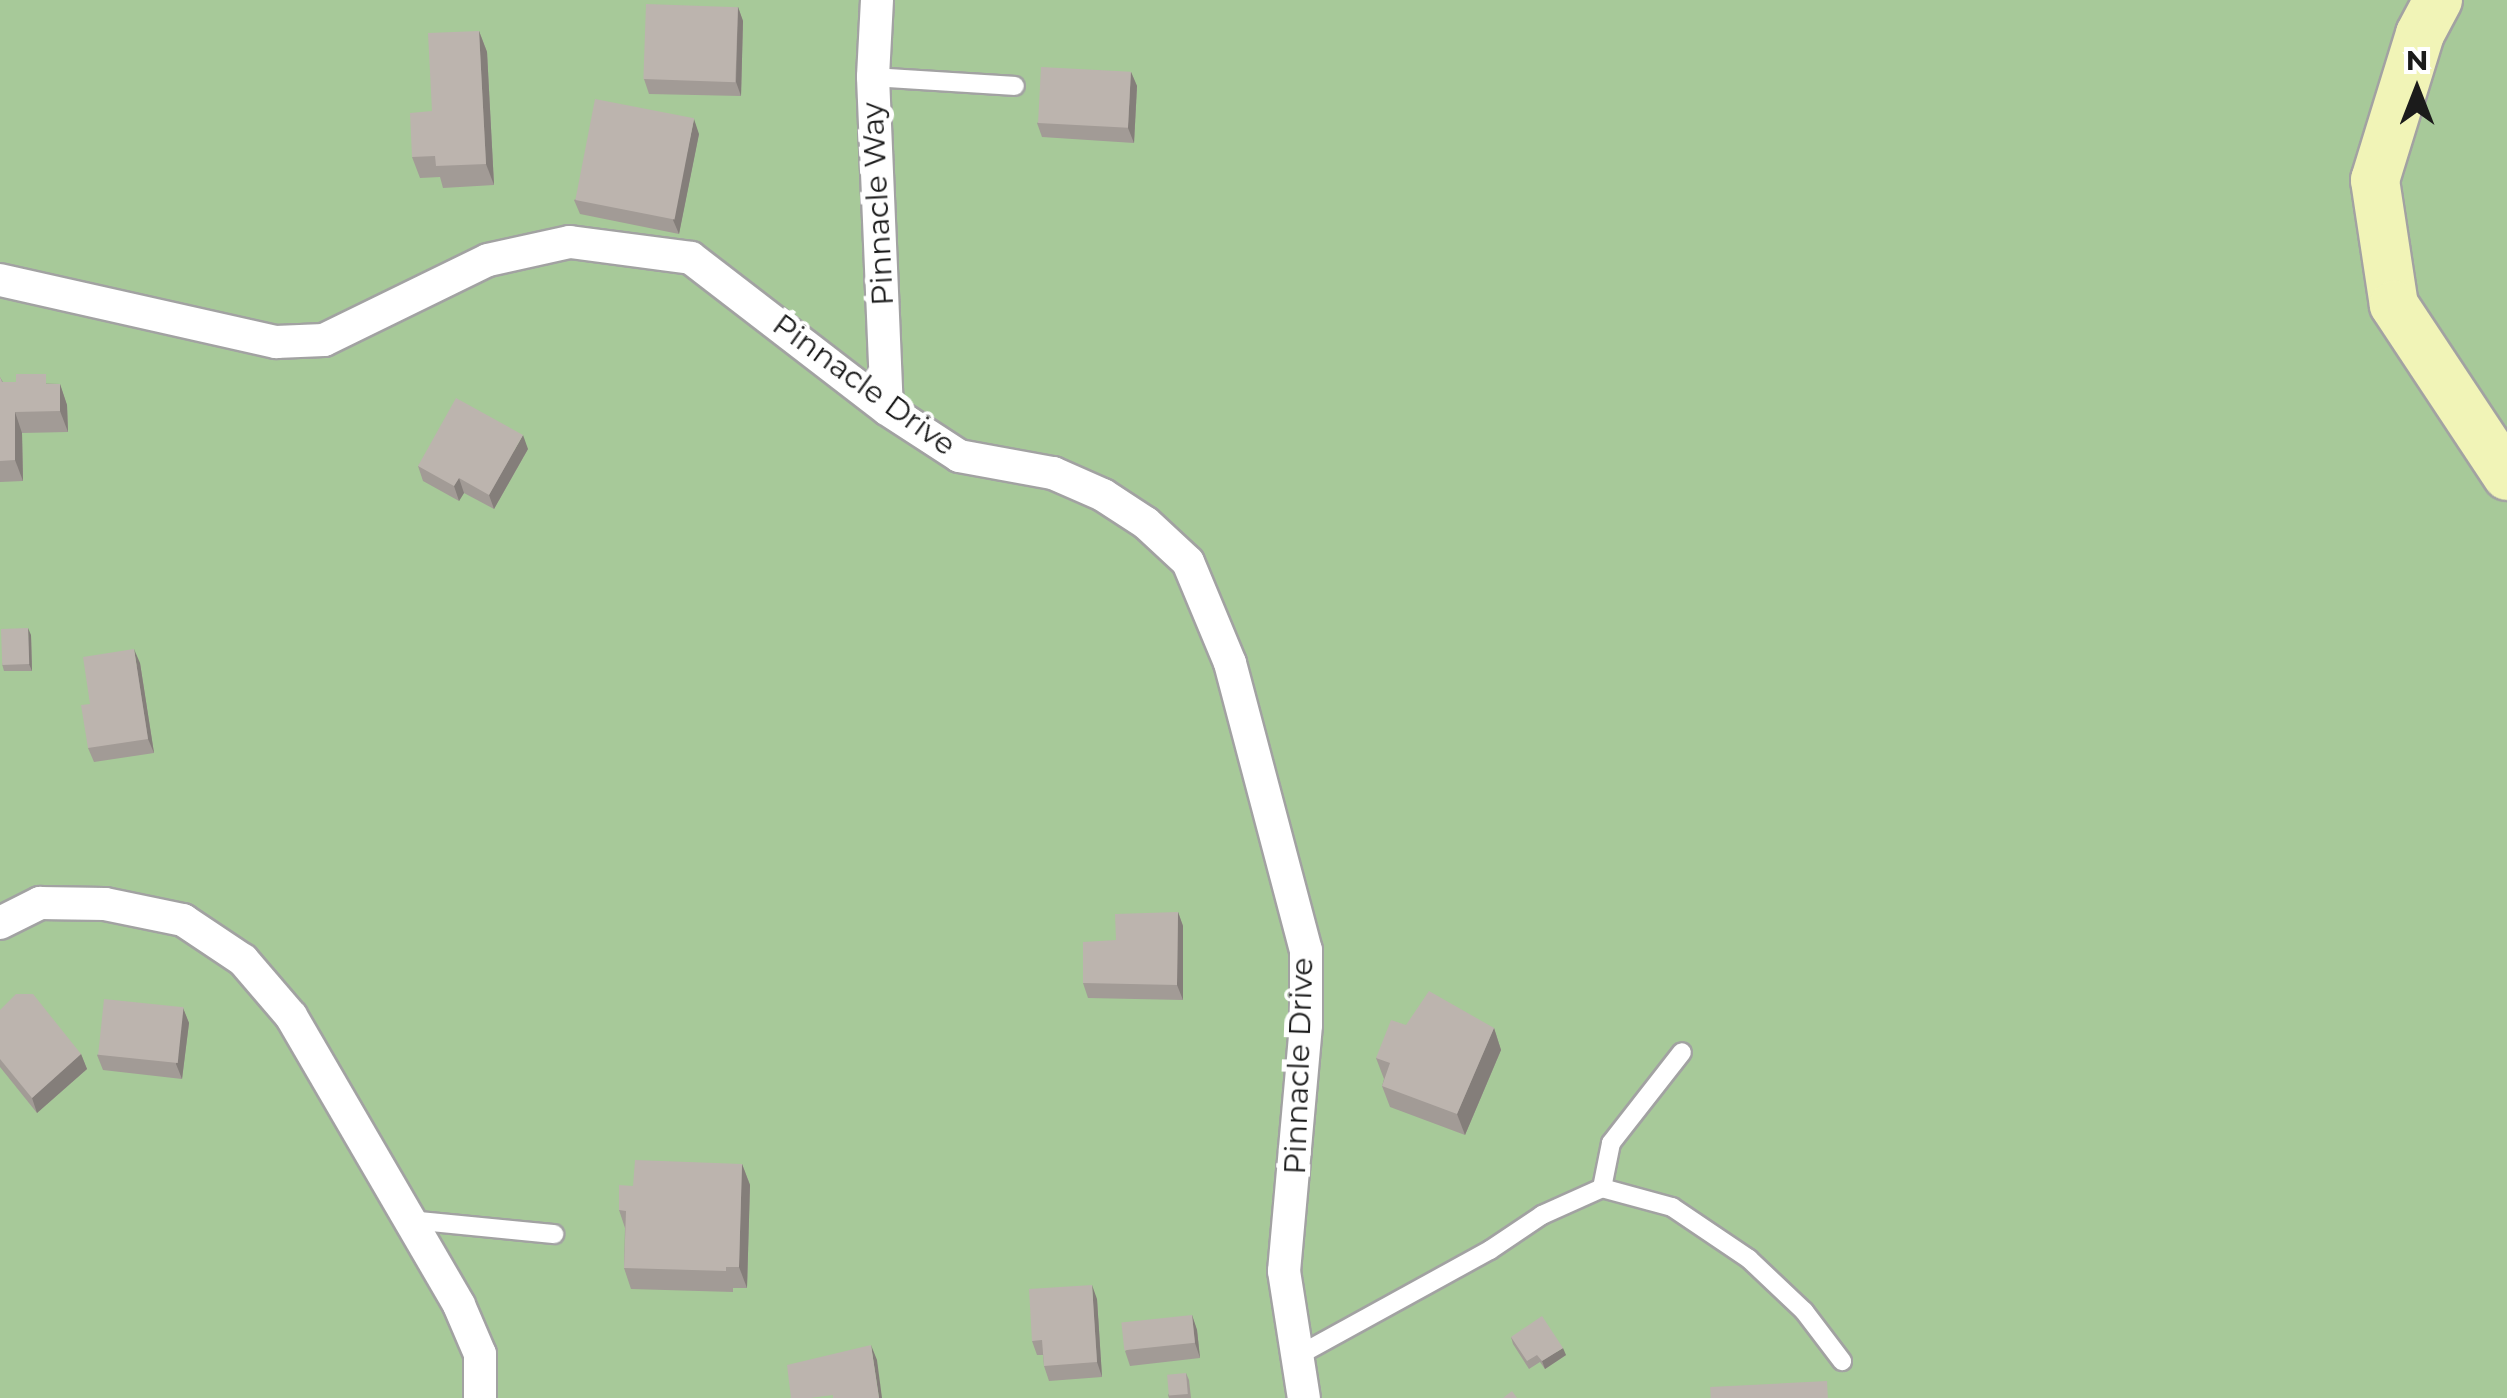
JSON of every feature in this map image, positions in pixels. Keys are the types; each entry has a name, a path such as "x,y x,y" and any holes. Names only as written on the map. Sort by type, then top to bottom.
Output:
{"street":[{"name":"Pinnacle Way","path":"877,0 873,77 887,409"},
{"path":"2438,0 2420,34 2386,144 2376,180 2378,198 2394,305 2507,476"},
{"name":"Pinnacle Drive","path":"0,280 276,342 324,340 488,260 570,242 691,258 887,409 959,456 1052,474 1103,496 1146,523 1188,562 1230,663 1306,950 1305,1043 1284,1271 1304,1398"},
{"path":"0,923 40,903 105,904 183,920 243,960 290,1016 459,1305 480,1354 480,1398"}],"lane":[{"path":"873,77 1015,86"},
{"path":"1602,1188 1612,1143 1682,1052"},
{"path":"1299,1355 1490,1250 1542,1215 1602,1188 1672,1208 1749,1259 1804,1311 1842,1361"},
{"path":"408,1220 554,1234"}],"green space":[{"path":"0,0 2507,0 2507,1398 0,1398"}],"building":[{"path":"646,4 738,7 735,82 643,79"},
{"path":"479,31 486,164 436,166 435,156 412,157 410,113 432,111 428,33"},
{"path":"1041,67 1131,72 1128,128 1038,123"},
{"path":"595,99 694,118 674,219 575,200"},
{"path":"16,374 46,374 46,384 60,384 60,411 15,412 15,460 0,461 0,377 2,382 16,382"},
{"path":"456,398 523,435 489,495 459,478 454,486 418,466"},
{"path":"28,628 29,664 2,665 1,629"},
{"path":"134,649 148,739 88,748 81,705 90,704 83,657"},
{"path":"1178,912 1177,985 1083,983 1083,942 1116,940 1115,914"},
{"path":"1429,991 1494,1028 1457,1114 1382,1086 1390,1063 1376,1058 1391,1020 1406,1025"},
{"path":"16,994 33,994 81,1054 32,1098 0,1059 0,1010"},
{"path":"104,999 184,1007 178,1063 98,1055"},
{"path":"635,1160 742,1164 739,1267 726,1267 726,1271 624,1268 626,1211 619,1210 619,1185 633,1186"},
{"path":"1092,1285 1097,1362 1044,1366 1042,1340 1032,1341 1029,1289"},
{"path":"1192,1315 1195,1343 1124,1350 1121,1322"},
{"path":"1542,1316 1563,1348 1542,1361 1537,1355 1527,1361 1511,1337"},
{"path":"871,1345 879,1398 791,1398 787,1365"},
{"path":"1186,1373 1188,1394 1169,1396 1167,1375"},
{"path":"1827,1381 1828,1398 1711,1398 1710,1387"}]}
